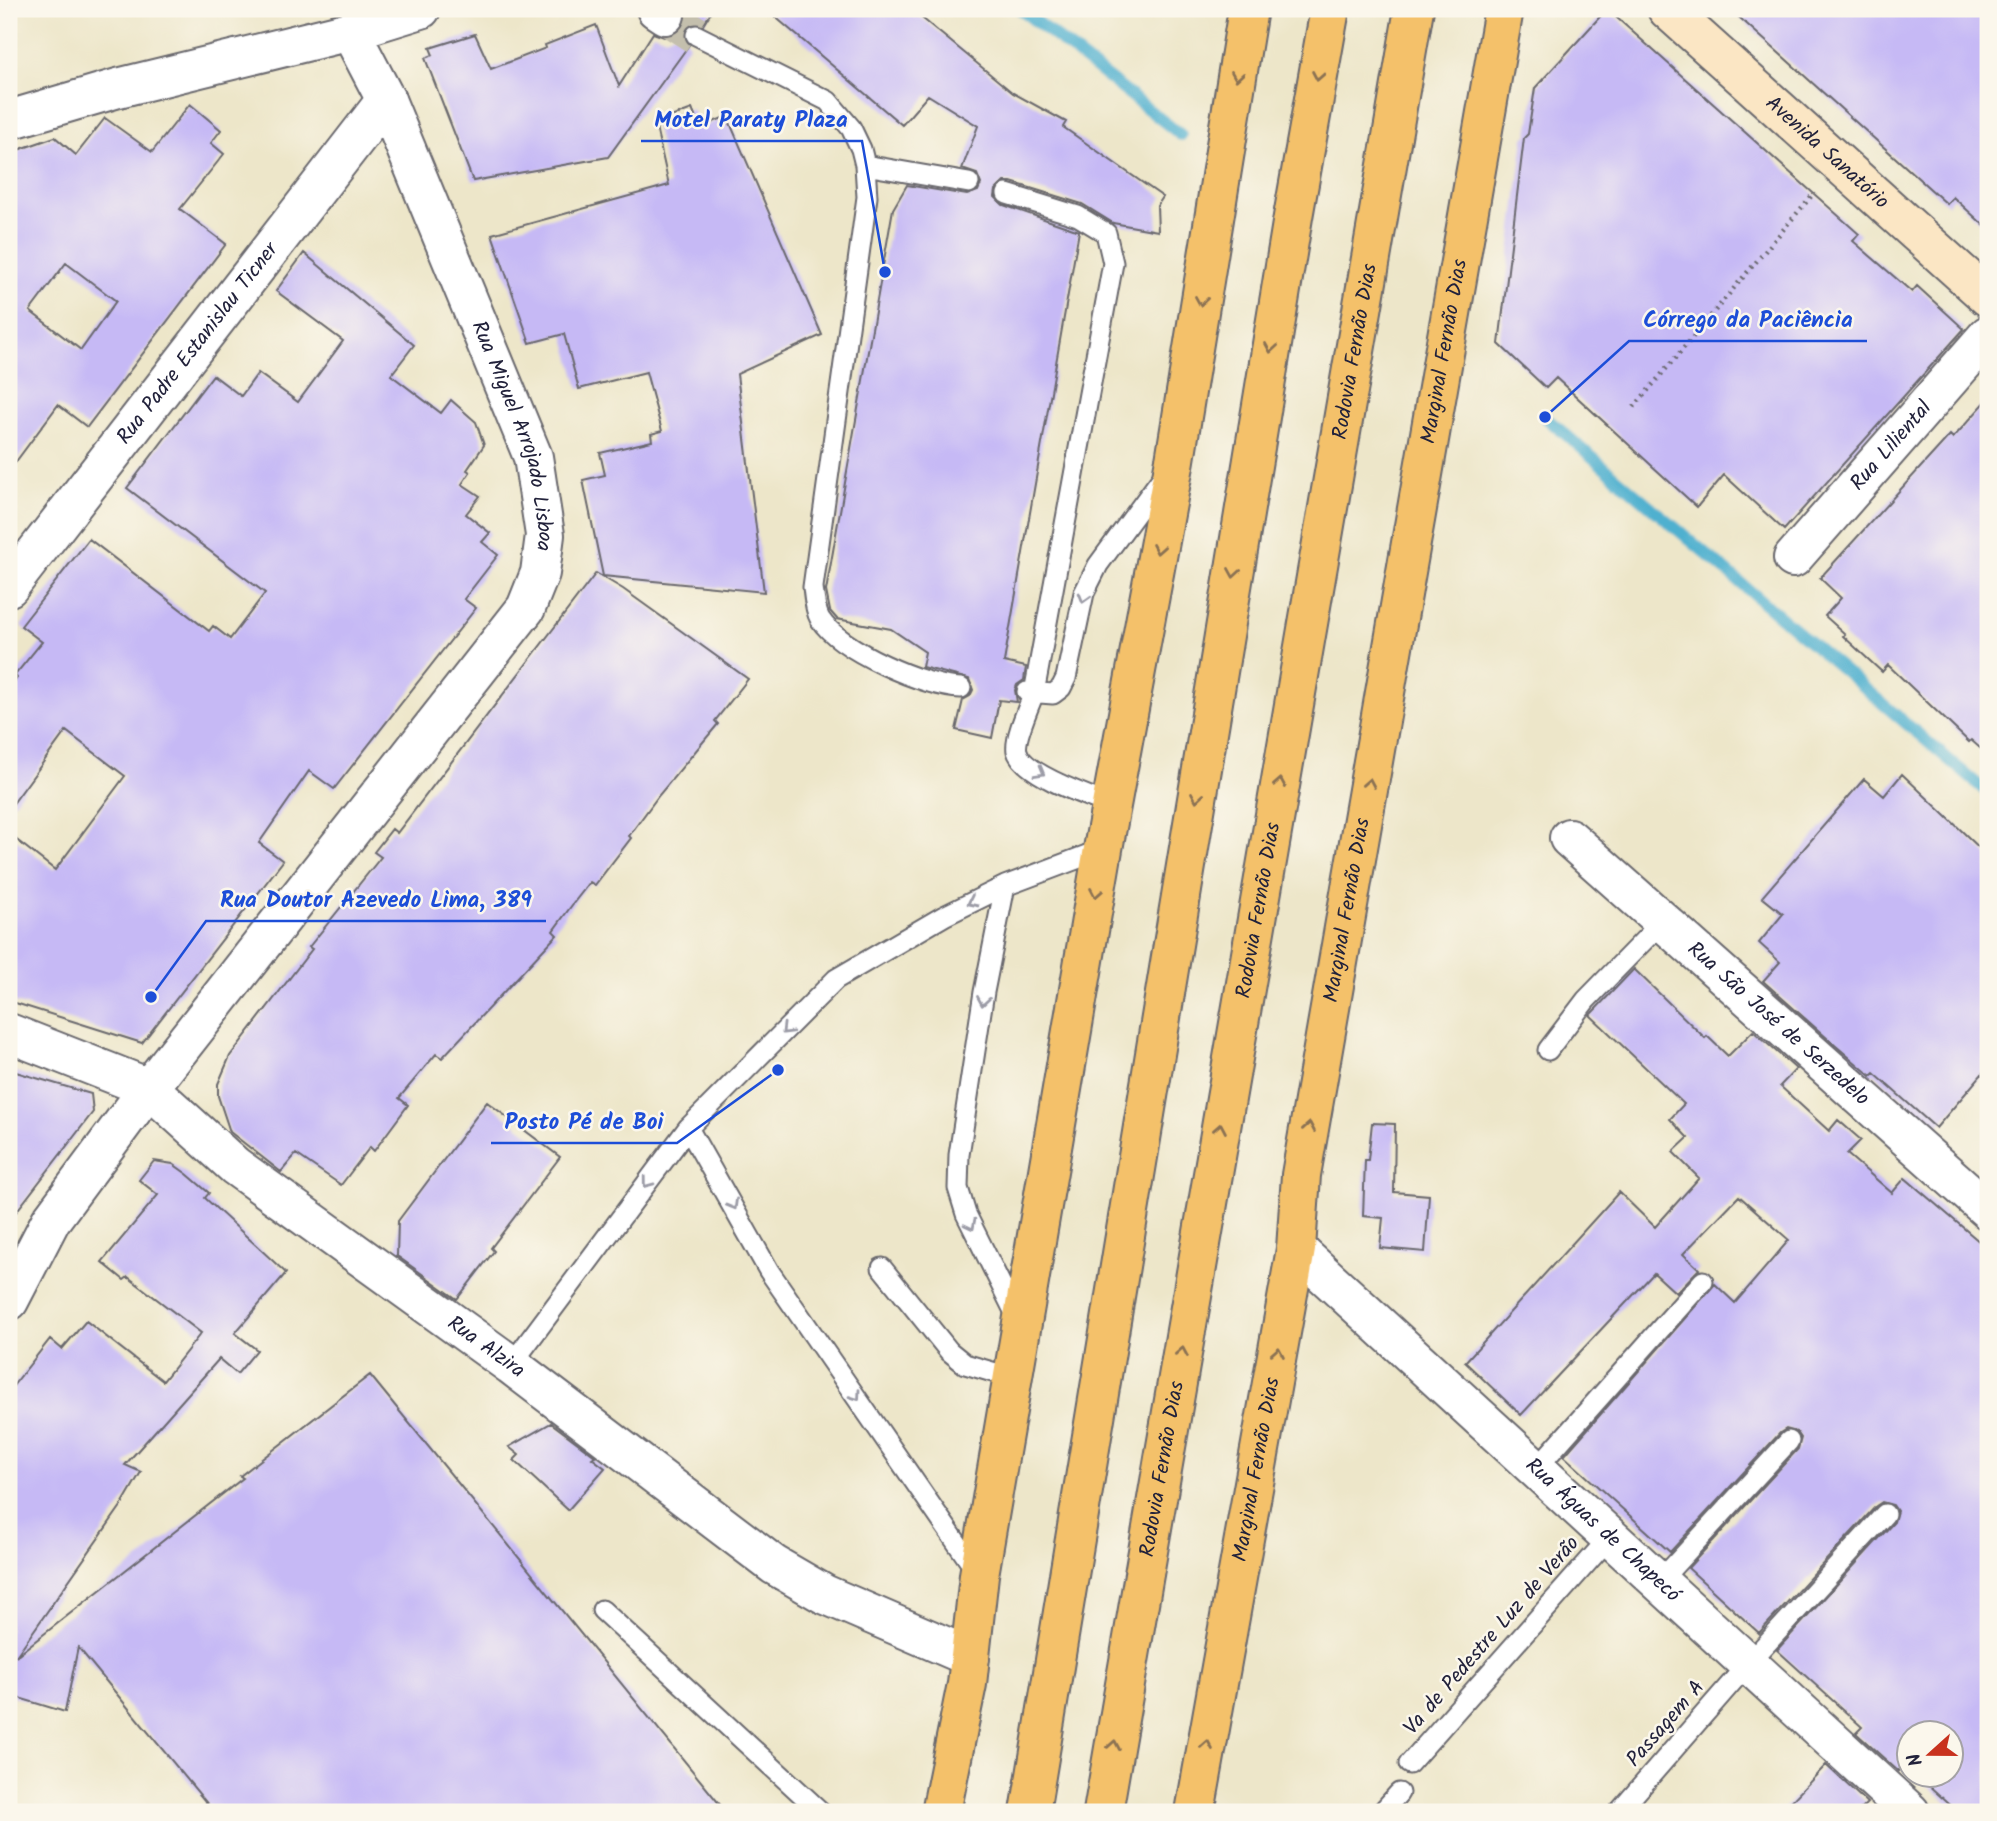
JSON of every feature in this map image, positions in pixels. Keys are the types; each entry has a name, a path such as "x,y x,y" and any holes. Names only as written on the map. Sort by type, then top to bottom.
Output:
{"highway":[{"path":"941,1812 958,1736 979,1576 1103,849 1175,460 1248,9"},
{"path":"1030,1812 1293,217 1330,9"},
{"name":"Rodovia Fernão Dias","path":"1103,1812 1414,9"},
{"name":"Marginal Fernão Dias","path":"1195,1812 1296,1249 1303,1161 1504,9"}],"street":[{"path":"9,120 118,88 350,31 421,9"},
{"name":"Avenida Sanatório","path":"1667,9 1988,297"},
{"name":"Rua Miguel Arrojado Lisboa","path":"9,1301 51,1220 149,1088 526,608 540,573 545,535 533,457 386,100 350,31"},
{"name":"Rua Padre Estanislau Ticner","path":"9,587 386,100"},
{"name":"Rua Liliental","path":"1793,558 1988,335"},
{"name":"Rua São José de Serzedelo","path":"1569,838 1988,1210"},
{"name":"Rua Alzira","path":"9,1033 149,1088 235,1166 511,1365 774,1565 824,1594 970,1657"},
{"name":"Rua Águas de Chapecó","path":"1296,1249 1910,1812"}],"lane":[{"path":"673,19 828,101 851,128 861,149 867,197 813,587 814,602 820,619 862,653 896,671 940,686 961,688"},
{"path":"865,165 969,183"},
{"path":"1007,194 1078,216 1105,233 1113,263 1030,692 1017,742 1017,751 1022,759 1044,775 1111,805"},
{"path":"1030,692 1053,694 1061,688 1066,678 1084,593 1112,545 1175,460"},
{"path":"511,1365 688,1128 836,979 944,916 1005,886 1103,849"},
{"path":"1005,886 984,992 959,1155 958,1188 966,1214 1022,1326"},
{"path":"1548,1050 1587,1000 1662,922"},
{"path":"688,1128 769,1271 979,1576"},
{"path":"882,1268 949,1351 965,1364 1013,1378"},
{"path":"1535,1470 1703,1281"},
{"path":"1658,1583 1789,1441"},
{"name":"Passagem A","path":"1619,1812 1747,1665 1885,1514"},
{"name":"Va de Pedestre Luz de Verão","path":"1409,1765 1609,1538"},
{"path":"601,1610 821,1812"},
{"path":"1382,1812 1399,1793"}],"path":[{"path":"1634,407 1840,163"}],"building":[{"path":"685,9 713,9 703,25 695,23 685,29 684,36 689,45 608,157 473,181 425,58 433,55 430,48 475,34 491,69 596,25 619,86 653,33 664,37 683,28 687,17"},
{"path":"766,9 911,9 1013,93 1066,122 1063,127 1163,197 1157,206 1158,231 1113,223 1082,204 1011,182 1004,182 996,190 995,197 1003,205 1079,231 1004,662 1026,667 1024,680 1015,690 1017,702 999,700 992,738 956,730 963,700 970,696 973,690 969,679 922,667 925,652 891,629 837,619 830,611 826,591 893,209 907,185 967,195 978,191 981,184 977,174 962,169 978,126 928,95 902,125"},
{"path":"1607,9 1859,234 1853,241 1912,292 1917,286 1964,329 1784,530 1724,475 1697,507 1556,378 1546,388 1499,344 1524,138 1528,134 1535,88"},
{"path":"1730,9 1988,9 1988,229 1953,197 1947,204"},
{"path":"190,104 221,130 211,143 224,154 180,209 226,244 87,427 58,405 9,471 9,153 55,137 76,155 105,118 152,152","holes":["66,263 116,301 81,350 30,311"]},
{"path":"692,109 700,128 727,116 822,335 737,374 764,592 603,576 583,480 605,475 600,453 652,441 651,434 662,431 646,372 579,389 564,334 530,343 492,234 669,185 655,123"},
{"path":"304,253 414,345 391,375 441,413 451,400 476,422 484,445 467,470 470,472 462,484 480,496 466,514 490,533 482,542 498,555 464,599 476,608 334,789 309,771 259,843 283,861 142,1043 9,1001 9,834 55,870 125,776 66,731 9,809 9,689 17,678 15,675 42,642 21,626 89,539 209,631 213,626 230,639 265,593 127,488 213,375 241,396 258,373 298,402 343,341 276,291"},
{"path":"1988,399 1988,755 1971,740 1969,742 1888,665 1882,672 1843,636 1845,634 1825,616 1841,598 1820,578 1950,435 1953,438"},
{"path":"596,573 623,589 748,679 715,721 718,724 659,795 629,836 631,838 595,885 590,882 572,905 553,931 557,935 442,1058 436,1054 399,1098 408,1105 374,1151 370,1147 341,1185 296,1154 281,1172 230,1132 218,1096 218,1084 230,1056 312,949 309,947 381,857 374,852 392,829 397,833"},
{"path":"1902,774 1988,856 1988,1067 1936,1128 1874,1073 1871,1076 1763,981 1780,962 1759,943 1783,914 1762,897 1864,779 1884,796"},
{"path":"1634,969 1705,1038 1707,1036 1728,1056 1753,1031 1796,1069 1780,1086 1829,1131 1838,1120 1861,1140 1847,1154 1892,1193 1905,1178 1988,1249 1988,1812 1958,1812 1934,1790 1966,1790 1966,1720 1896,1720 1896,1769 1856,1733 1862,1727 1777,1650 1894,1522 1897,1511 1893,1505 1882,1502 1876,1506 1759,1633 1688,1568 1798,1449 1801,1438 1797,1432 1786,1429 1780,1433 1670,1552 1564,1456 1715,1284 1735,1303 1789,1240 1739,1196 1683,1254 1699,1269 1676,1293 1654,1273 1521,1415 1465,1362 1619,1192 1655,1227 1699,1178 1673,1152 1688,1138 1670,1119 1684,1104 1590,1015"},
{"path":"9,1070 91,1094 93,1112 9,1221"},
{"path":"487,1102 560,1157 491,1248 494,1251 457,1299 397,1256 398,1221"},
{"path":"1372,1123 1395,1124 1394,1192 1429,1195 1425,1252 1380,1248 1383,1218 1363,1216 1365,1160 1368,1160"},
{"path":"154,1161 173,1164 187,1174 209,1193 205,1198 286,1273 235,1333 257,1350 237,1374 219,1359 125,1465 141,1472 121,1506 16,1656 370,1375 726,1812 214,1812 78,1647 65,1712 9,1695 9,1391 50,1339 62,1349 86,1321 163,1381 201,1333 128,1277 124,1280 102,1262 158,1195 139,1180"},
{"path":"551,1423 595,1456 592,1458 605,1468 568,1510 514,1460 519,1455 509,1447"},
{"path":"1826,1765 1867,1803 1858,1812 1781,1812"}],"waterway":[{"path":"1020,9 1181,135"},
{"path":"1545,417 1988,793"}],"tunnel":[{"path":"665,15 696,35"}],"place":[{"name":"Motel Paraty Plaza","path":"885,272"},
{"name":"Córrego da Paciência","path":"1545,417"},
{"name":"Rua Doutor Azevedo Lima, 389","path":"151,997"},
{"name":"Posto Pé de Boi","path":"778,1070"}]}
